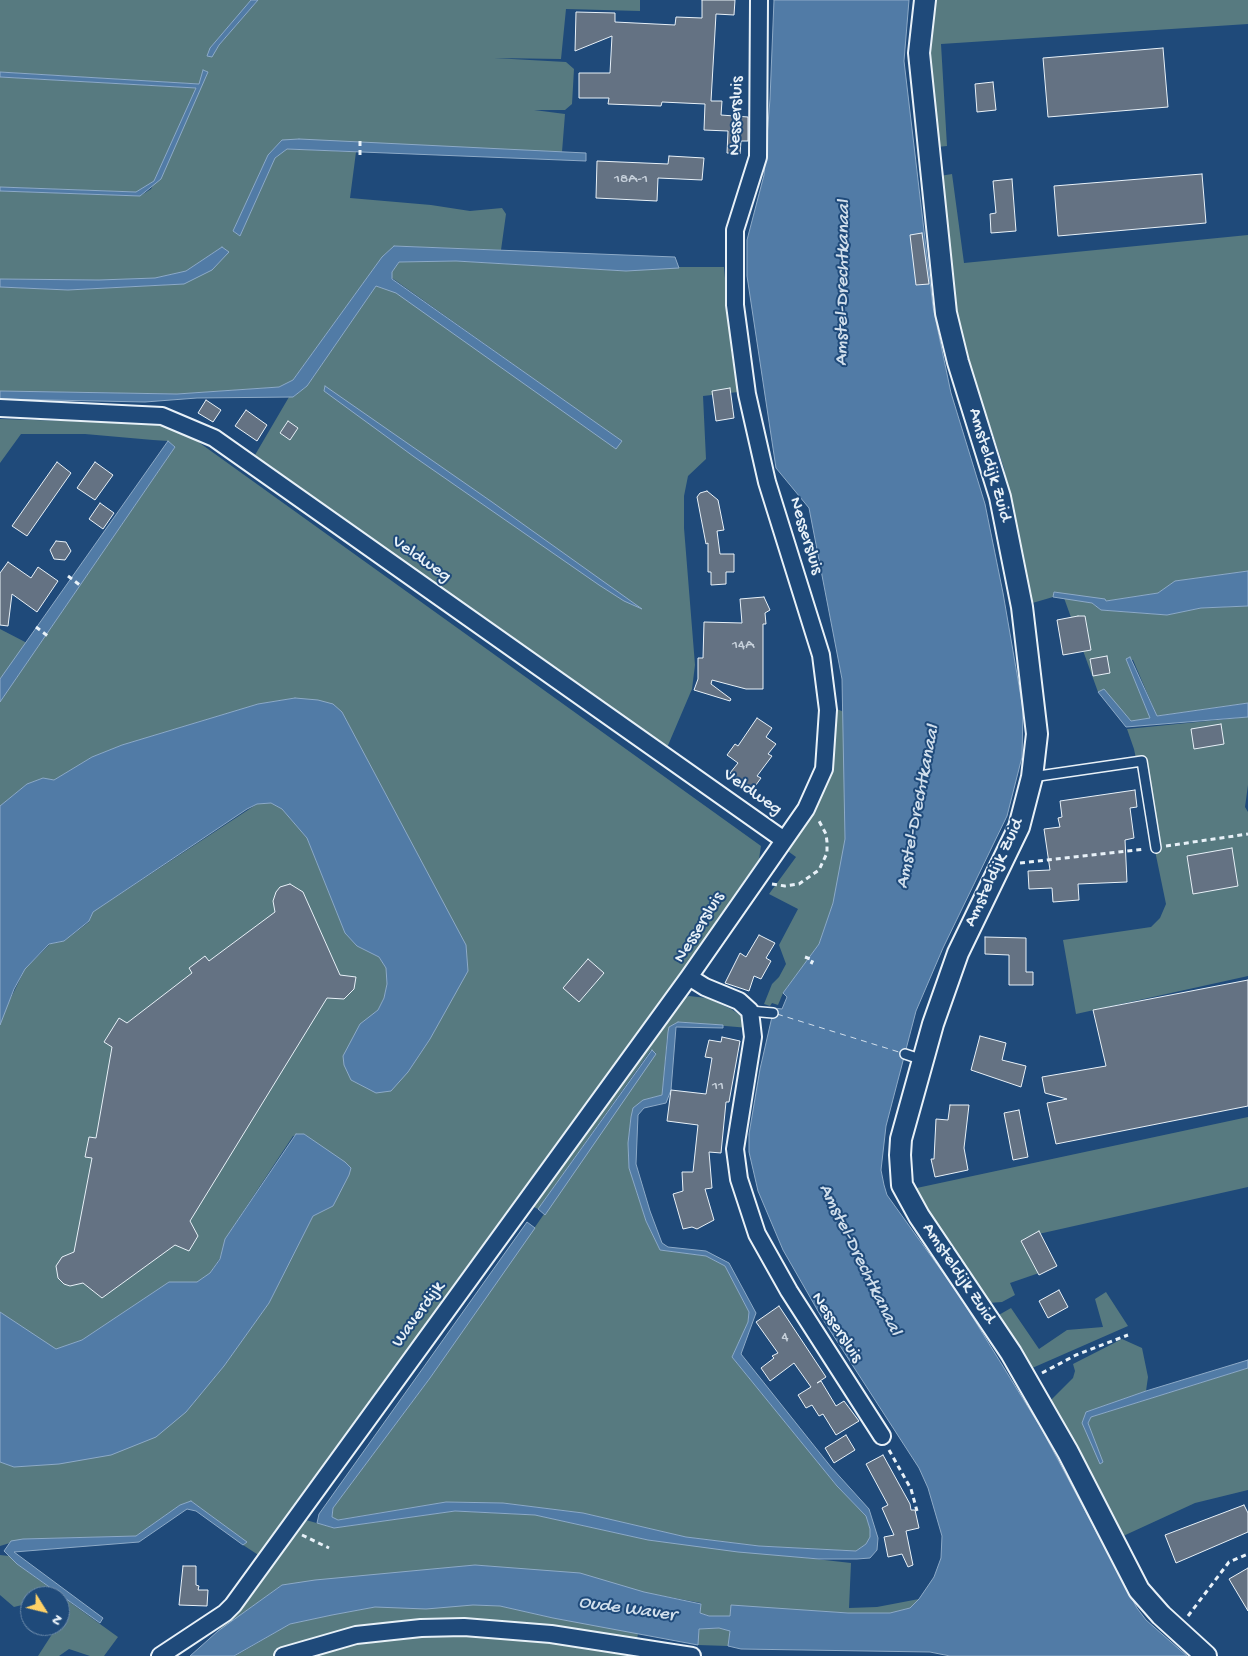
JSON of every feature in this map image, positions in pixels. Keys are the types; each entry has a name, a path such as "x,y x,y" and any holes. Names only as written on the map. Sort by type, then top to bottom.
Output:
{"street":[{"name":"Nessersluis","path":"759,0 758,157 735,230 735,305 747,394 767,482 821,654 828,710 824,769 806,809 689,977 705,987 739,1001 750,1011 753,1037 735,1149 739,1179 757,1234 789,1291 882,1436"},
{"name":"Amsteldijk Zuid","path":"925,0 919,53 946,313 958,362 1000,497 1022,607 1037,734 1032,777 1019,827 958,953 914,1057 901,1139 902,1185 919,1216 1027,1381 1068,1452 1131,1576 1149,1602 1206,1656"},
{"name":"Veldweg","path":"0,408 162,416 214,438 784,840"},
{"name":"Waverdijk","path":"160,1656 225,1613 689,977"},
{"path":"283,1656 356,1635 421,1628 464,1627 551,1634 692,1656"}],"lane":[{"path":"1032,777 1142,761 1156,848"},
{"name":"Nessersluis","path":"750,1011 773,1013"}],"path":[{"path":"360,139 360,155"},
{"path":"68,576 81,586"},
{"path":"36,627 49,637"},
{"path":"777,885 799,884 814,875 824,862 827,853 826,834 818,819 806,809"},
{"path":"1002,865 1156,848 1248,834"},
{"path":"805,956 812,962 816,956"},
{"path":"1027,1381 1076,1355 1128,1335"},
{"path":"882,1436 911,1489 917,1511"},
{"path":"291,1525 306,1538 329,1548"},
{"path":"1177,1630 1229,1562 1248,1554"}],"green space":[{"path":"0,0 251,0 210,48 211,57 258,0 640,0 640,11 566,9 561,59 494,58 566,62 574,69 572,104 565,110 534,110 565,114 562,152 282,140 268,155 233,231 240,236 275,158 287,149 356,152 350,198 431,205 470,211 502,208 506,214 501,250 394,246 382,257 293,380 279,387 177,394 0,391 0,287 68,290 183,284 222,247 186,271 155,278 99,280 0,279 0,191 140,196 151,189 208,72 203,70 199,84 0,72"},
{"path":"933,0 1248,0 1248,24 941,44 947,146 937,147 928,75"},
{"path":"0,77 196,88 154,181 136,192 0,187"},
{"path":"952,174 964,263 1248,235 1248,571 1176,581 1158,593 1106,601 1054,592 1053,597 1029,604 1004,468 960,336 953,301 940,176"},
{"path":"456,261 626,271 678,267 724,267 732,356 738,392 703,396 706,459 688,476 684,496 684,528 695,665 692,689 666,750 255,455 289,397 293,397 307,386 376,286 396,292 616,448 621,441 392,278 392,272 399,262"},
{"path":"0,419 136,423 167,426 183,431 761,846 759,859 707,935 684,975 263,1558 243,1545 246,1542 191,1501 180,1505 136,1536 23,1539 0,1546 0,1462 14,1467 186,1412 224,1366 269,1303 313,1216 333,1206 351,1168 304,1134 293,1136 225,1239 220,1258 210,1273 197,1283 169,1282 82,1340 56,1349 47,1345 0,1312 0,1025 4,1012 25,969 50,944 64,941 89,922 93,912 257,804 271,803 282,809 307,838 345,933 357,946 379,957 386,968 387,984 384,998 378,1010 370,1017 408,1072 430,1039 467,971 400,822 342,712 295,698 258,704 122,745 92,757 54,780 43,778 27,784 0,806 0,702 175,447 168,441 85,434 21,434 0,463"},
{"path":"1064,598 1092,603 1101,610 1167,615 1201,608 1248,606 1248,703 1157,716 1133,660 1126,659 1150,718 1131,721 1104,690 1098,692"},
{"path":"0,629 27,643 0,679"},
{"path":"832,707 844,712 845,839 843,860 833,903 819,944 783,993 778,1005 772,1003 770,1006 764,1004 772,984 779,977 786,964 779,945 798,909 769,894 796,857 785,849 815,804"},
{"path":"1248,717 1248,785 1245,807 1248,812 1248,976 1076,1014 1063,940 1151,927 1160,918 1166,904 1134,749 1127,729"},
{"path":"689,996 707,998 731,1009 744,1018 749,1028 678,1022 667,1038 662,1095 643,1100 631,1117 628,1142 629,1168 646,1221 660,1250 706,1256 725,1266 749,1312 748,1322 732,1357 837,1486 866,1516 870,1537 866,1544 856,1551 759,1546 686,1537 583,1513 503,1503 446,1502 337,1520 332,1517 333,1508 430,1378 656,1053 651,1050 538,1209 532,1206 681,999"},
{"path":"1248,1117 1248,1187 1034,1235 1039,1273 1010,1283 1015,1295 1002,1302 988,1303 912,1189"},
{"path":"1106,1292 1128,1326 1030,1369 997,1316 1011,1308 1039,1349 1067,1330 1103,1327 1095,1299"},
{"path":"1122,1339 1142,1348 1148,1377 1146,1391 1086,1412 1082,1423 1102,1462 1088,1423 1091,1417 1248,1368 1248,1490 1195,1503 1121,1537 1049,1402 1073,1378 1075,1371 1073,1364"},
{"path":"455,1511 535,1515 648,1540 851,1563 849,1608 877,1607 919,1599 910,1608 890,1613 848,1613 731,1606 731,1616 709,1616 700,1613 701,1603 520,1569 475,1565 282,1585 218,1631 242,1605 306,1520 334,1528"},
{"path":"0,1555 9,1556 47,1586 20,1586 20,1606 14,1607 0,1595"},
{"path":"70,1602 118,1637 104,1656 90,1656 69,1649 59,1656 38,1656 51,1636 70,1636"},
{"path":"500,1606 553,1618 638,1633 637,1640 525,1625 283,1651 273,1656 235,1656 290,1624 332,1615 375,1607"},
{"path":"719,1628 730,1630 728,1646 698,1645 699,1629"},
{"path":"407,1634 475,1636 572,1644 651,1656 307,1656 349,1641"}],"water":[{"path":"251,0 258,0 219,45 212,57 207,56 210,48"},
{"path":"774,0 909,0 904,61 933,307 951,393 985,504 1023,709 1022,757 1007,816 943,948 916,1011 886,1126 881,1170 884,1185 887,1195 959,1295 1041,1428 1137,1608 1146,1620 1187,1656 950,1656 930,1652 741,1649 728,1646 730,1631 719,1628 699,1629 698,1645 553,1618 500,1606 473,1605 426,1609 375,1607 290,1624 234,1656 190,1656 218,1631 282,1585 315,1580 475,1565 580,1573 644,1592 701,1604 700,1613 709,1616 730,1616 731,1605 848,1613 890,1613 910,1608 919,1599 934,1577 941,1558 942,1536 928,1488 919,1468 822,1318 783,1250 758,1191 749,1152 749,1134 760,1069 774,1008 782,1009 787,997 783,993 819,944 833,903 845,839 842,679 809,508 776,468 747,276 747,240 764,175 770,99"},
{"path":"203,70 208,72 161,179 140,196 0,191 0,187 136,192 154,181 196,88 0,77 0,72 199,84"},
{"path":"299,139 586,153 586,161 287,149 275,158 240,236 233,231 268,155 282,140"},
{"path":"394,246 675,257 679,268 626,271 456,261 399,262 392,272 392,279 622,441 616,449 396,293 376,286 307,386 293,397 197,398 145,402 0,399 0,391 177,394 279,387 293,380 382,257"},
{"path":"222,247 229,252 212,270 184,284 68,290 0,287 0,279 99,280 155,278 186,271"},
{"path":"325,386 642,609 624,601 599,585 413,456 324,391"},
{"path":"168,441 175,447 0,702 0,679"},
{"path":"1248,571 1248,606 1201,608 1167,615 1101,610 1092,603 1053,597 1054,592 1105,599 1106,601 1158,593 1175,581"},
{"path":"1130,657 1157,716 1248,703 1248,717 1126,727 1098,692 1104,689 1131,721 1150,718 1126,659"},
{"path":"295,698 318,700 333,704 342,712 466,945 468,971 430,1039 408,1072 391,1091 376,1093 351,1080 344,1065 343,1056 360,1024 378,1010 384,998 387,984 386,968 379,957 357,946 345,933 307,838 282,809 271,803 257,804 247,809 93,912 89,921 64,941 49,944 25,969 14,989 0,1025 0,806 27,784 43,778 54,780 92,757 122,745 258,704"},
{"path":"678,1022 723,1025 723,1028 676,1027 671,1090 666,1103 644,1108 638,1115 636,1164 662,1243 668,1247 706,1251 729,1263 756,1313 741,1354 831,1467 869,1509 878,1538 877,1550 870,1558 857,1559 819,1559 738,1552 648,1540 535,1515 455,1511 334,1528 317,1523 319,1514 527,1222 535,1228 430,1378 333,1508 332,1517 338,1520 446,1502 503,1503 583,1513 686,1537 759,1546 856,1551 866,1544 870,1537 870,1529 866,1516 837,1486 732,1357 748,1322 749,1312 725,1266 706,1256 660,1250 646,1221 629,1168 628,1143 631,1117 633,1108 643,1100 662,1095 669,1027"},
{"path":"652,1050 656,1054 545,1215 538,1209"},
{"path":"296,1134 304,1134 345,1162 351,1168 349,1175 333,1206 313,1216 269,1303 224,1366 186,1412 156,1437 111,1455 59,1464 14,1467 0,1462 0,1312 56,1349 82,1340 169,1282 197,1282 210,1273 220,1259 225,1239"},
{"path":"1248,1360 1248,1368 1091,1417 1088,1423 1103,1462 1100,1464 1082,1423 1086,1412 1146,1391"},
{"path":"191,1501 247,1542 243,1545 196,1511 187,1509 139,1542 14,1552 60,1586 48,1586 17,1564 4,1551 11,1541 23,1539 136,1536 180,1505"},
{"path":"70,1594 103,1618 100,1623 70,1602"}],"building":[{"path":"702,0 735,0 734,15 716,14 711,101 722,101 721,115 748,117 748,141 741,141 740,154 727,153 728,131 704,130 705,104 662,102 661,106 608,104 609,98 579,98 579,73 610,73 612,36 575,51 576,12 615,13 615,22 675,25 676,17 702,18"},
{"path":"1163,48 1168,107 1048,117 1043,58"},
{"path":"993,82 996,110 977,112 975,84"},
{"path":"669,156 704,158 702,180 658,178 657,201 596,198 597,161 668,164"},
{"path":"1202,174 1206,223 1058,236 1054,186"},
{"path":"1012,179 1016,231 991,233 990,214 996,213 993,181"},
{"path":"922,233 929,284 916,285 910,235"},
{"path":"730,388 734,418 716,421 712,391"},
{"path":"206,400 221,410 213,422 198,413"},
{"path":"246,410 267,425 257,441 235,426"},
{"path":"288,421 298,428 290,440 280,433"},
{"path":"57,462 71,473 27,536 12,526"},
{"path":"95,462 113,475 95,500 77,488"},
{"path":"707,491 718,500 724,530 717,531 720,554 734,554 734,572 726,572 726,584 711,585 711,572 708,572 708,543 706,544 697,497 700,493"},
{"path":"100,503 114,513 103,529 89,519"},
{"path":"56,541 66,542 71,551 65,560 54,559 50,550"},
{"path":"8,562 31,578 38,567 58,581 37,612 12,594 8,626 0,625 0,573"},
{"path":"764,597 770,610 765,613 766,624 763,624 763,689 746,689 712,680 711,684 731,699 730,701 694,690 698,679 698,658 703,658 704,622 742,623 740,599"},
{"path":"1085,616 1091,650 1063,655 1057,620"},
{"path":"1107,656 1110,673 1093,676 1090,659"},
{"path":"757,718 772,728 766,737 776,744 768,754 772,756 757,776 761,778 753,789 730,773 738,763 727,755 735,744 738,746"},
{"path":"1221,724 1224,744 1194,749 1191,729"},
{"path":"1135,790 1137,807 1130,808 1134,838 1125,840 1127,882 1078,884 1079,900 1053,902 1052,888 1029,889 1028,871 1050,870 1044,829 1060,827 1058,818 1062,817 1060,801"},
{"path":"1232,848 1238,886 1193,894 1187,856"},
{"path":"290,884 303,892 340,975 356,977 354,989 344,999 327,998 190,1221 198,1236 189,1251 175,1245 102,1298 83,1283 70,1286 64,1284 58,1278 56,1266 62,1257 74,1252 92,1158 85,1157 89,1137 96,1138 112,1047 104,1042 119,1018 127,1023 192,973 189,968 205,956 209,961 275,912 273,901 276,892 280,887"},
{"path":"759,935 775,943 766,958 771,961 761,979 754,976 749,991 725,983 740,953 746,957"},
{"path":"985,937 1026,938 1026,972 1033,972 1033,985 1009,985 1009,955 985,954"},
{"path":"588,959 604,973 579,1002 563,988"},
{"path":"1248,980 1248,1106 1056,1144 1047,1103 1067,1099 1045,1093 1042,1077 1106,1066 1093,1010"},
{"path":"980,1036 1006,1043 1002,1060 1026,1066 1021,1087 971,1070"},
{"path":"722,1037 740,1041 729,1102 726,1102 721,1153 709,1152 712,1188 705,1189 714,1220 697,1229 692,1227 683,1229 673,1194 683,1191 682,1172 693,1172 698,1125 667,1121 671,1090 706,1094 712,1058 705,1057 709,1040 721,1042"},
{"path":"950,1105 969,1105 964,1148 968,1170 935,1177 931,1159 934,1159 936,1119 948,1120"},
{"path":"1019,1110 1028,1157 1013,1160 1004,1113"},
{"path":"1039,1231 1057,1266 1039,1275 1021,1241"},
{"path":"1059,1290 1068,1307 1048,1318 1039,1301"},
{"path":"779,1306 826,1377 817,1383 821,1381 836,1406 844,1401 859,1421 836,1435 823,1414 819,1416 812,1405 806,1408 798,1395 811,1387 794,1363 770,1381 761,1368 774,1358 772,1356 778,1353 756,1322"},
{"path":"846,1435 855,1450 834,1463 825,1448"},
{"path":"883,1455 910,1504 911,1510 915,1510 919,1528 906,1531 913,1565 908,1567 902,1554 888,1557 884,1537 894,1535 882,1508 888,1505 866,1464"},
{"path":"1244,1505 1248,1513 1248,1532 1176,1563 1165,1535"},
{"path":"183,1566 196,1566 196,1585 199,1586 198,1590 208,1590 207,1606 179,1605"},
{"path":"1248,1568 1248,1611 1229,1579"}],"ferry route":[{"path":"777,1014 902,1053"}],"water label":[{"name":"Amstel-Drechtkanaal","path":"844,283"},
{"name":"Amstel-Drechtkanaal","path":"919,807"},
{"name":"Amstel-Drechtkanaal","path":"859,1260"},
{"name":"Oude Waver","path":"627,1610"}]}
